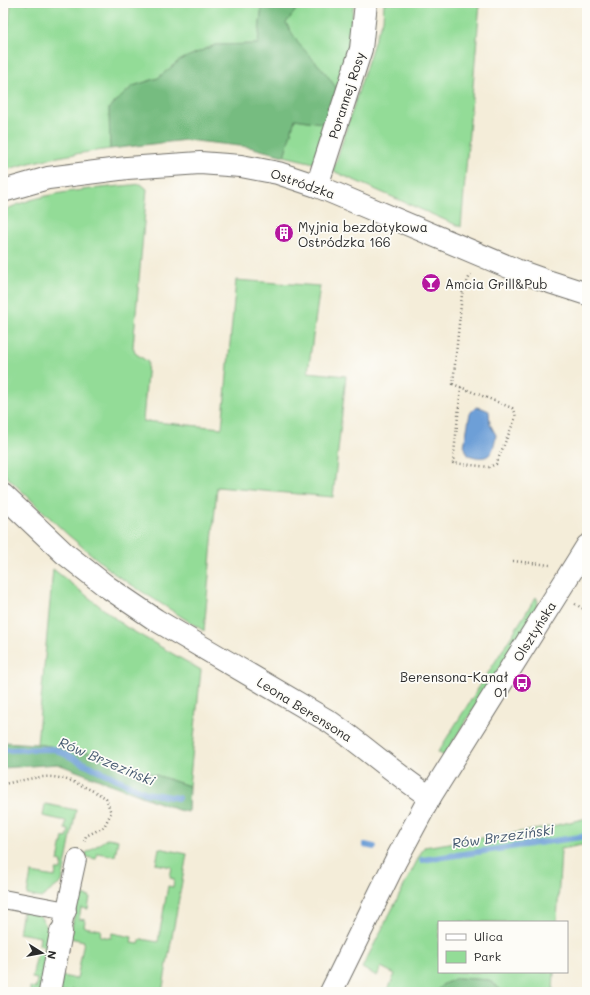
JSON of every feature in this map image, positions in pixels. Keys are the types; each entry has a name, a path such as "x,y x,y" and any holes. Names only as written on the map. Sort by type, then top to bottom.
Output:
{"street":[{"name":"Porannej Rosy","path":"317,186 361,49 366,3"},
{"name":"Ostródzka","path":"3,191 26,183 54,177 127,168 200,163 241,166 262,170 317,186 516,270 587,294"},
{"name":"Leona Berensona","path":"3,495 64,553 106,586 156,620 330,722 353,738 393,771 430,797"},
{"name":"Olsztyńska","path":"430,797 587,546"},
{"path":"331,992 396,860 430,797"},
{"path":"50,992 77,859"},
{"path":"3,899 67,911"}],"path":[{"path":"461,387 453,463 490,467 494,466 516,414 512,408 461,387 453,384 462,294 465,286"},
{"path":"513,561 552,565"},
{"path":"570,600 587,611"},
{"path":"3,784 44,777 55,778 71,781 106,798 111,813 104,827 86,836 77,859"},
{"path":"3,877 5,866"}],"green space":[{"path":"11,3 262,3 258,44 215,45 180,60 158,78 133,86 109,108 110,149 42,160 3,171 3,77"},
{"path":"262,3 290,3 296,10 286,23 298,43 324,71 340,93 328,124 295,119 284,156 249,147 186,140 110,149 109,108 133,86 158,78 180,60 215,45 258,44"},
{"path":"290,3 354,3 344,76 340,93 324,71 298,44 286,23 295,10"},
{"path":"384,3 480,3 461,227 333,171 376,36 383,20"},
{"path":"295,119 328,124 314,163 284,156"},
{"path":"141,184 147,189 133,347 135,353 148,362 143,421 222,428 236,280 320,286 308,372 346,376 333,497 217,487 204,631 116,575 67,534 3,473 3,211 19,204 53,195 89,189"},
{"path":"53,569 126,627 201,670 189,786 87,752 37,744"},
{"path":"536,597 538,601 536,610 444,756 438,752"},
{"path":"3,742 37,744 87,752 189,786 188,812 178,810 58,764 3,768"},
{"path":"45,804 76,810 62,882 41,898 27,895 31,873 55,877 56,870 61,870 62,862 58,861 63,837 67,838 69,830 65,829 66,821 43,816"},
{"path":"587,818 587,844 561,849 557,921 438,921 438,973 554,973 553,992 503,992 489,980 457,978 442,985 435,992 387,992 395,974 381,967 377,976 362,968 424,847 540,829"},
{"path":"108,838 118,840 115,856 97,853 96,859 86,857 86,853"},
{"path":"159,848 187,854 162,992 98,992 89,989 89,992 72,990 71,992 59,992 62,976 77,979 84,941 70,938 78,894 90,897 88,909 81,908 79,919 85,920 84,927 101,930 100,936 111,938 112,933 132,937 131,943 139,944 141,939 158,942 168,886 173,887 174,879 170,878 172,867 156,864"},
{"path":"23,911 38,913 52,935 41,992 30,992 30,987 36,988 37,979 32,978 37,953 44,954 45,947 39,945 40,937 19,933"},
{"path":"457,978 489,980 503,992 435,992 442,985"}],"water":[{"path":"476,407 489,411 490,424 496,435 492,452 486,457 481,458 468,455 464,446 470,413"}],"waterway":[{"name":"Rów Brzeziński","path":"3,750 54,749 146,793 178,798"},
{"name":"Rów Brzeziński","path":"422,860 587,836"},
{"name":"Rów Brzeziński","path":"365,845 374,847"}],"place":[{"name":"Myjnia bezdotykowa Ostródzka 166","path":"284,233"},
{"name":"Amcia Grill&Pub","path":"431,283"},
{"name":"Berensona-Kanał 01","path":"522,683"}]}
